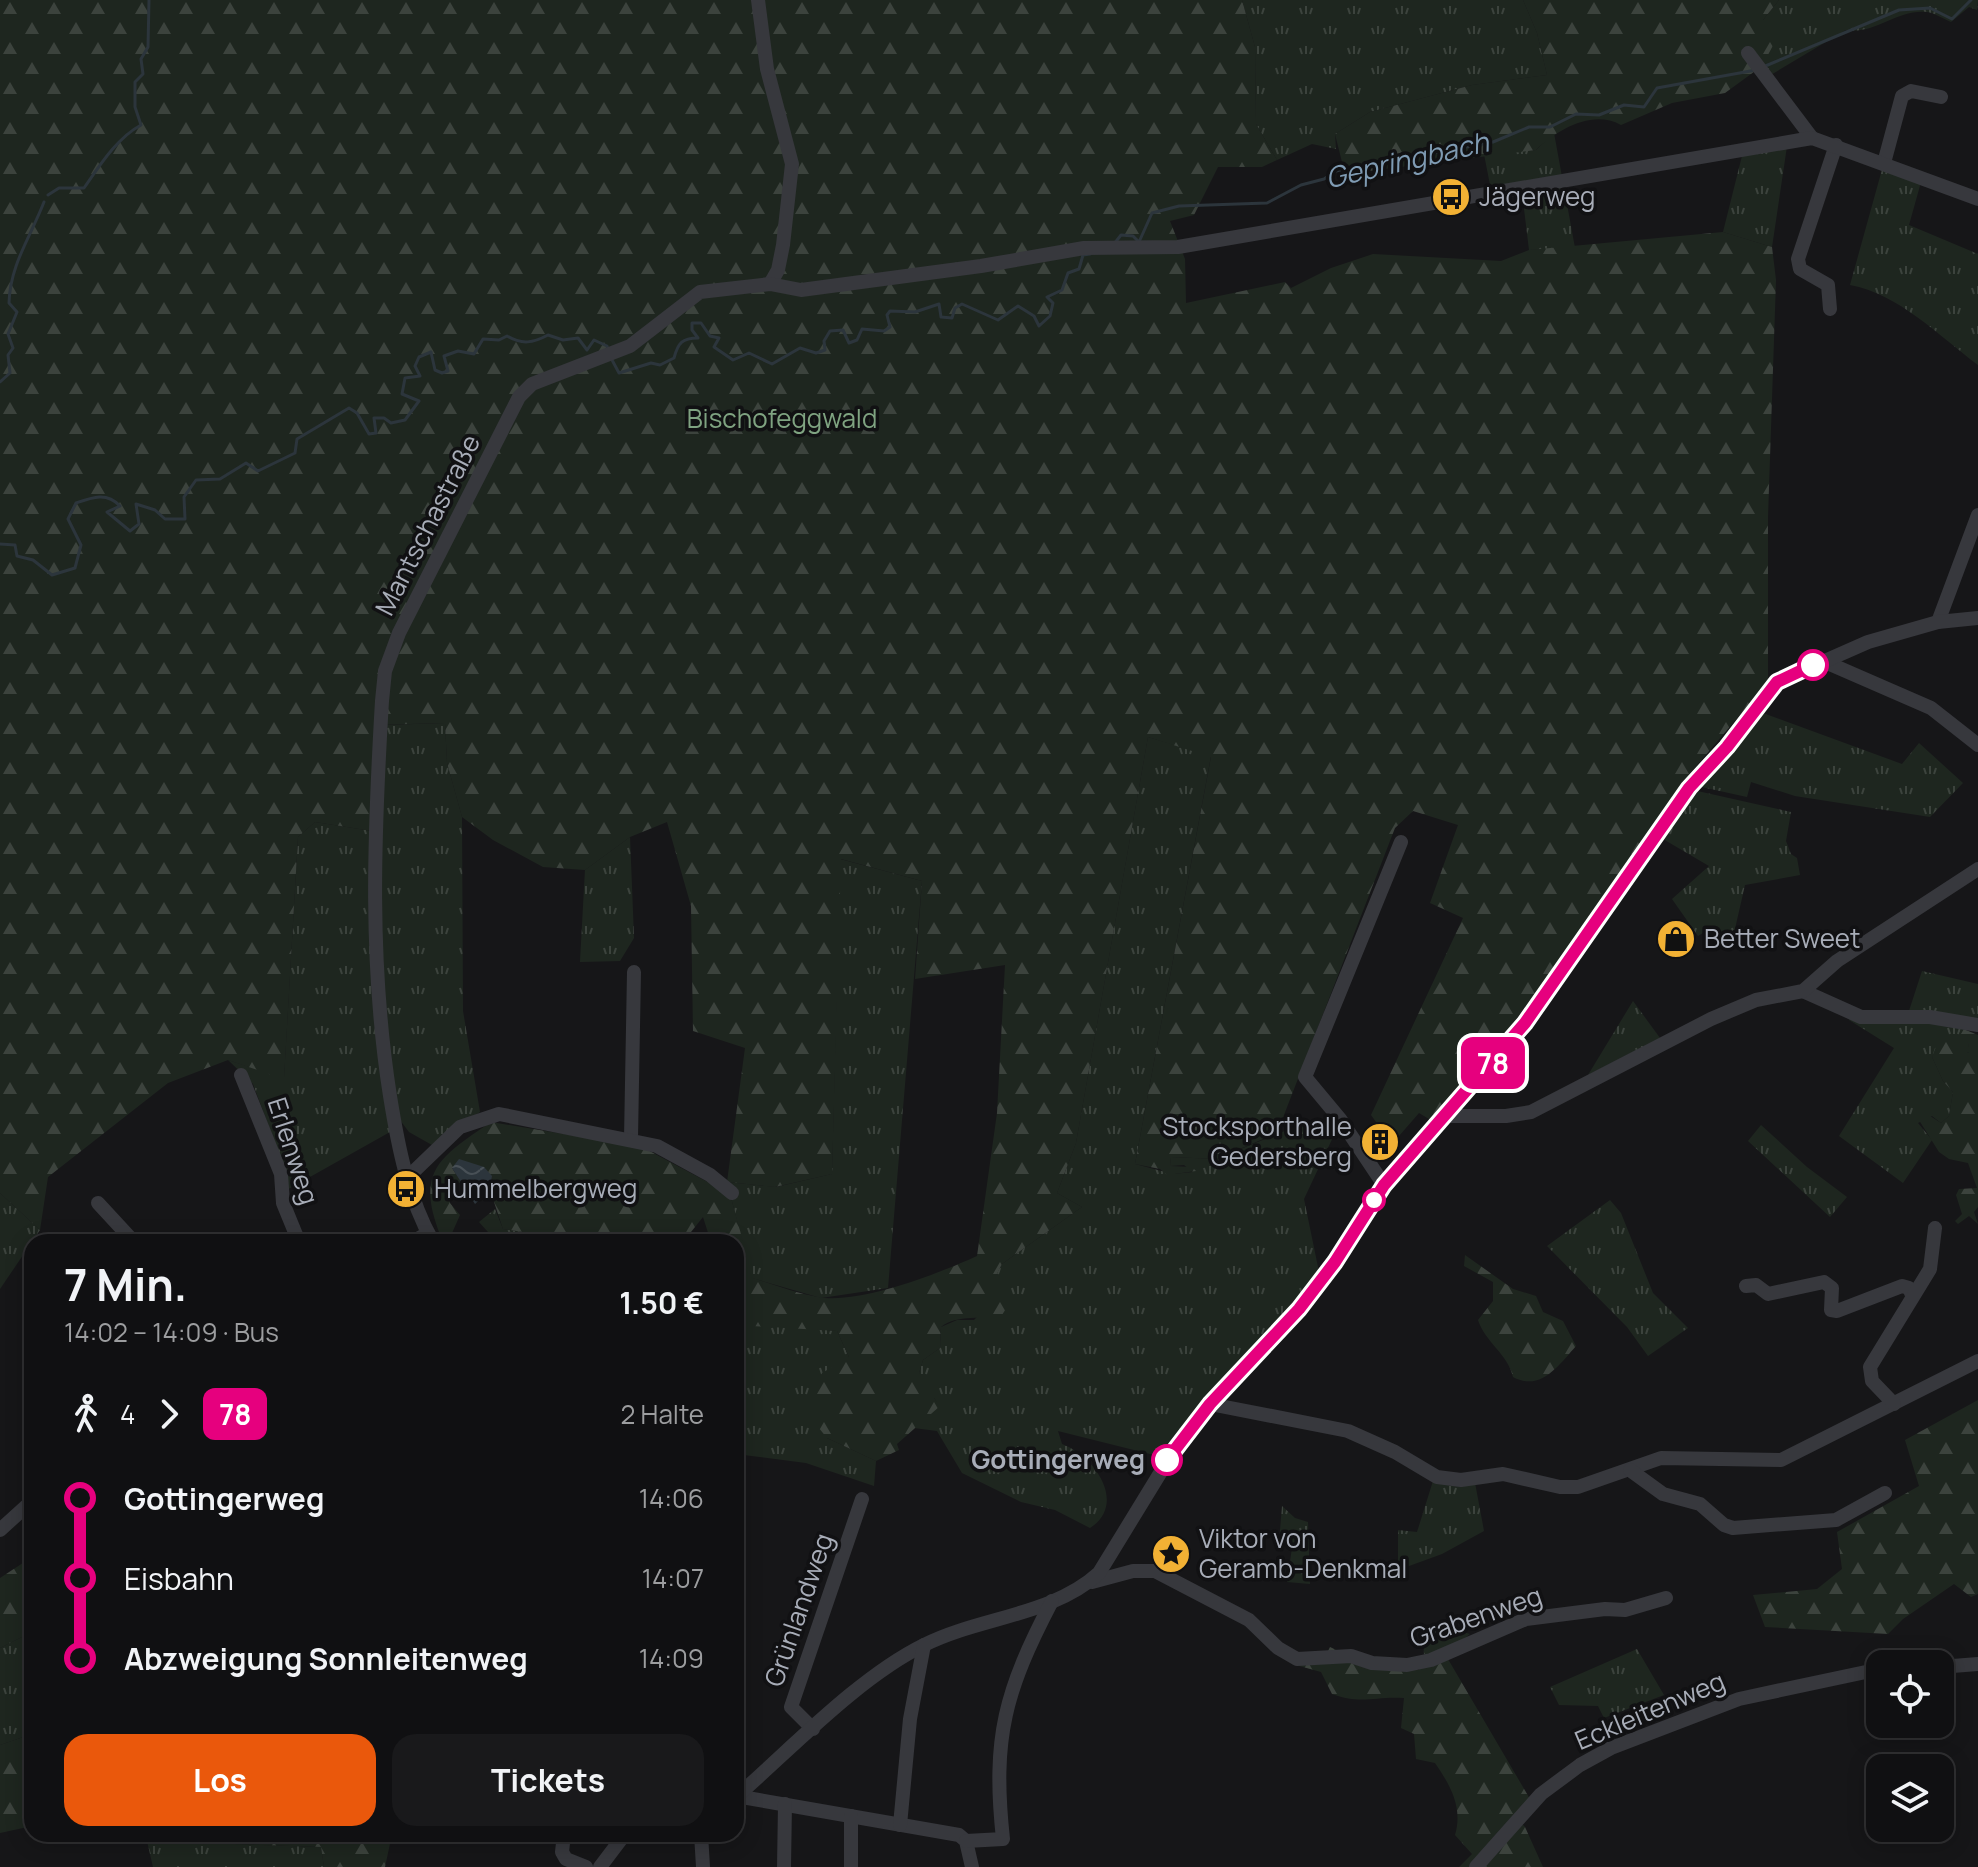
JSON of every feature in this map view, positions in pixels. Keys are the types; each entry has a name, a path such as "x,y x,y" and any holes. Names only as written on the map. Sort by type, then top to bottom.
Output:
{"street":[{"path":"758,0 767,69 792,164 792,186 781,258 770,284 801,290 1112,247 1178,247 1812,138 1978,199"},
{"path":"1755,63 1812,138"},
{"path":"1884,163 1905,93 1916,91 1941,97"},
{"path":"1830,309 1828,285 1798,264 1836,145"},
{"name":"Mantschastraße","path":"428,1234 407,1178 386,1071 372,899 385,671 399,633 519,397 546,376 621,351 700,292 770,284"},
{"path":"1938,622 1978,515"},
{"path":"744,1790 889,1666 924,1645 1052,1601 1088,1583 1112,1555 1176,1445 1299,1309 1335,1262 1384,1185 1525,1023 1689,788 1727,747 1777,682 1868,642 1938,622 1978,618"},
{"path":"1823,661 1931,708 1978,745"},
{"path":"1384,1185 1340,1119 1305,1077 1401,842"},
{"path":"1445,1116 1506,1116 1531,1112 1711,1019 1756,1000 1803,991 1849,952 1978,869"},
{"path":"631,1138 634,972"},
{"path":"1803,991 1861,1017 1937,1017 1978,1025"},
{"name":"Erlenweg","path":"241,1075 281,1174 283,1203 296,1234"},
{"path":"407,1178 446,1137 483,1116 517,1116 631,1138 676,1155 710,1175 732,1193"},
{"path":"98,1203 127,1234"},
{"path":"1894,1404 1872,1381 1870,1367 1930,1269 1935,1228"},
{"path":"1746,1286 1756,1285 1768,1294 1824,1282 1832,1288 1830,1307 1833,1311 1902,1286 1909,1288 1912,1295"},
{"path":"1210,1404 1348,1431 1395,1452 1431,1475 1449,1480 1503,1474 1560,1487 1578,1487 1650,1460 1672,1457 1764,1463 1781,1460 1978,1361"},
{"path":"1630,1470 1663,1494 1700,1504 1724,1525 1733,1528 1836,1520 1885,1493"},
{"name":"Grünlandweg","path":"813,1729 791,1707 862,1499"},
{"path":"0,1530 24,1508"},
{"name":"Grabenweg","path":"1088,1583 1133,1571 1155,1571 1249,1620 1278,1648 1297,1659 1351,1656 1372,1663 1407,1665 1431,1660 1526,1619 1605,1609 1625,1610 1666,1598"},
{"path":"966,1841 1003,1839 997,1771 1001,1734 1020,1668 1052,1601"},
{"path":"900,1825 910,1719 924,1645"},
{"path":"1954,1666 1978,1664"},
{"name":"Eckleitenweg","path":"1476,1867 1541,1794 1580,1765 1611,1748 1739,1699 1866,1672"},
{"path":"744,1797 959,1835 966,1841 972,1867"},
{"path":"784,1867 785,1804"},
{"path":"851,1816 851,1867"},
{"path":"563,1842 562,1852 566,1859 586,1867"},
{"path":"600,1867 619,1842"},
{"path":"701,1842 703,1867"}],"green space":[{"name":"Bischofeggwald","path":"0,0 1242,0 1255,47 1256,124 1277,160 1262,167 1218,167 1194,215 1170,221 1185,259 1186,303 1285,282 1291,288 1331,268 1373,254 1501,261 1529,250 1723,232 1772,247 1776,280 1768,517 1768,682 1681,784 1540,989 1434,1122 1419,1113 1392,1144 1371,1115 1463,918 1430,903 1458,825 1413,811 1395,828 1277,1133 1216,1159 1171,1157 1170,1166 1192,1167 1196,1171 1167,1175 1160,1169 1135,1164 1211,757 1148,737 1076,1143 1057,1193 1082,1207 1002,1264 991,1285 1007,1307 1002,1315 954,1320 941,1327 940,1348 923,1360 919,1373 935,1387 934,1398 940,1406 897,1444 899,1450 876,1461 827,1438 810,1417 822,1373 849,1357 837,1331 744,1325 744,1245 753,1278 818,1297 835,1298 899,1286 977,1256 997,1113 1005,965 915,979 922,881 841,859 832,1174 775,1187 727,1182 745,1048 693,1031 691,906 667,822 630,837 585,870 543,867 493,840 462,817 447,763 445,723 375,725 372,831 315,822 298,837 284,1079 228,1060 168,1083 48,1177 40,1230 0,1193"},
{"path":"1242,0 1523,0 1537,33 1547,75 1472,85 1370,112 1335,134 1336,149 1312,144 1277,160 1256,124 1255,47"},
{"path":"1523,0 1779,0 1763,20 1777,38 1762,66 1725,93 1672,103 1621,125 1598,119 1576,124 1554,135 1536,150 1345,174 1335,134 1370,112 1472,85 1547,75 1537,33"},
{"path":"1779,0 1978,0 1977,10 1969,7 1951,22 1930,13 1916,12 1867,29 1846,30 1769,76 1762,66 1763,20"},
{"path":"1554,133 1575,248 1529,250 1521,184 1491,190 1484,154 1536,150"},
{"path":"1787,146 1772,247 1723,232 1742,156"},
{"path":"1883,166 1921,182 1909,225 1978,254 1978,365 1902,307 1885,297 1850,285"},
{"path":"1760,712 1902,764 1919,743 1963,783 1930,817 1795,796 1751,782 1747,797 1697,786"},
{"path":"445,723 447,763 462,817 463,1011 480,1112 432,1145 409,1132 397,1116 387,1047 377,917 384,725"},
{"path":"1148,737 1211,756 1135,1164 1173,1174 1193,1172 1184,1165 1170,1166 1171,1157 1216,1159 1307,1122 1334,1135 1304,1199 1319,1272 1198,1408 1162,1457 1058,1431 1062,1444 1085,1459 1102,1481 1106,1506 1101,1518 1090,1528 1055,1510 1021,1502 962,1473 937,1431 914,1428 939,1406 919,1373 923,1360 940,1348 941,1327 957,1320 974,1320 998,1296 990,1285 1002,1264 1082,1207 1057,1193 1076,1143"},
{"path":"1693,790 1791,812 1786,841 1791,854 1797,858 1800,875 1745,885 1734,933 1711,946 1703,933 1698,936 1672,899 1709,866 1663,839"},
{"path":"315,822 372,831 390,1132 285,1191 288,1177 253,1084 228,1060 284,1078 298,837"},
{"path":"630,837 634,938 620,961 580,962 585,870"},
{"path":"840,859 922,881 888,1288 821,1298 752,1278 744,1234 741,1234 727,1182 776,1187 832,1174"},
{"path":"1922,971 1978,984 1978,1022 1908,1014"},
{"path":"1633,1001 1660,1038 1588,1075"},
{"path":"1851,1017 1964,1024 1970,1053 1938,1047 1932,1057 1943,1081 1953,1092 1949,1116 1941,1123 1932,1116 1918,1123 1932,1140 1903,1183 1839,1136 1894,1048 1849,1020"},
{"path":"1961,1028 1978,1035 1978,1207 1974,1212 1978,1224 1969,1216 1958,1224 1955,1221 1962,1214 1956,1195 1959,1189 1977,1188 1968,1163 1949,1159 1939,1152 1917,1117 1927,1114 1941,1123 1949,1116 1953,1092 1943,1081 1932,1057 1940,1036 1946,1034 1959,1049 1969,1053 1968,1043 1959,1035"},
{"name":"Bischofeggwald","path":"491,1122 642,1147 730,1194 741,1234 708,1234 703,1217 689,1234 536,1234 503,1229 490,1190 492,1176 452,1168 461,1182 450,1186 450,1203 460,1215 452,1233 440,1234 430,1197 431,1182 445,1157"},
{"path":"1761,1125 1807,1167 1847,1197 1830,1217 1748,1141"},
{"path":"0,1193 40,1230 37,1234 24,1234 24,1254 0,1289"},
{"path":"1610,1200 1621,1213 1653,1293 1688,1328 1648,1356 1627,1327 1547,1246"},
{"path":"495,1209 503,1229 536,1234 490,1234 479,1222"},
{"path":"1465,1255 1513,1289 1536,1296 1543,1312 1563,1321 1576,1346 1549,1374 1532,1381 1513,1377 1506,1361 1478,1320 1493,1301 1493,1282 1464,1266"},
{"path":"744,1322 837,1331 849,1357 827,1438 876,1461 874,1486 806,1463 744,1455"},
{"path":"1978,1400 1978,1594 1971,1597 1954,1584 1903,1619 1888,1634 1765,1627 1753,1595 1817,1589 1842,1569 1837,1532 1919,1486 1905,1440"},
{"path":"1433,1481 1475,1483 1484,1531 1442,1554 1398,1570 1398,1530 1417,1532"},
{"path":"1282,1506 1295,1518 1308,1522 1310,1584 1287,1582 1292,1548 1279,1543"},
{"path":"24,1562 24,1636 0,1648 0,1578"},
{"path":"1446,1627 1470,1634 1445,1654 1530,1799 1515,1816 1525,1827 1543,1867 1459,1867 1472,1854 1455,1835 1458,1816 1454,1798 1435,1763 1416,1759 1414,1734 1401,1728 1404,1698 1360,1700 1332,1694 1321,1672 1292,1664 1323,1661 1330,1647 1375,1668 1419,1670 1424,1655 1423,1632"},
{"path":"24,1636 24,1737 0,1745 0,1648"},
{"path":"1637,1649 1664,1695 1604,1718 1598,1706 1559,1705 1550,1687"},
{"path":"24,1737 24,1828 0,1833 0,1745"},
{"path":"147,1842 321,1847 324,1867 153,1867"},
{"path":"176,1842 390,1842 385,1867 324,1867 321,1847"}],"water":[{"path":"459,1159 484,1167 492,1176 490,1190 475,1204 452,1168"}],"waterway":[{"path":"48,195 59,188 84,188 117,145 141,125 135,107 135,82 143,74 141,59 148,47 149,0"},
{"name":"Gepringbach","path":"1763,67 1899,10 1930,8 1952,19 1971,0"},
{"name":"Gepringbach","path":"1114,244 1121,235 1133,236 1139,242 1152,213 1179,206 1267,203 1336,171 1493,142 1529,127 1550,127 1576,114 1599,115 1624,105 1644,107 1657,88 1756,70"},
{"path":"0,382 10,373 8,355 13,348 8,334 17,312 9,303 13,276 44,202"},
{"name":"Gepringbach","path":"611,358 619,373 651,363 660,365 674,358 682,342 698,338 692,330 692,323 701,323 710,336 719,338 714,347 733,360 749,353 772,364 800,348 816,353 825,350 824,341 830,331 843,330 849,343 857,340 862,329 884,331 890,327 887,315 890,311 915,312 939,304 941,317 952,318 955,308 962,304 998,320 1018,306 1034,316 1039,326 1050,316 1053,303 1047,297 1062,290 1068,273 1079,269 1083,255 1090,254"},
{"name":"Gepringbach","path":"0,544 15,545 17,556 33,560 52,575 75,568 81,545 68,519 76,503 94,498 110,499 120,506 107,512 130,531 139,524 136,504 155,510 165,519 185,519 184,497 196,480 220,479 246,463 258,471 295,453 297,439 349,408 357,413 369,434 376,433 374,418 384,418 391,423 405,420 419,401 402,394 405,378 420,376 415,366 419,357 431,352 435,370 442,373 448,371 444,356 458,351 474,354 483,339 499,340 507,336 528,342 548,335 563,340 578,338 587,350 594,340 607,346 609,351"}],"bus line":[{"name":"78","path":"1167,1460 1210,1404 1299,1309 1335,1262 1384,1185 1498,1058 1689,788 1727,747 1777,682 1813,665"}],"place":[{"name":"Jägerweg","path":"1451,197"},
{"name":"Better Sweet","path":"1676,939"},
{"name":"Stocksporthalle Gedersberg","path":"1380,1142"},
{"name":"Hummelbergweg","path":"406,1189"},
{"name":"Gottingerweg","path":"1167,1460"},
{"name":"Viktor von Geramb-Denkmal","path":"1171,1554"}]}
